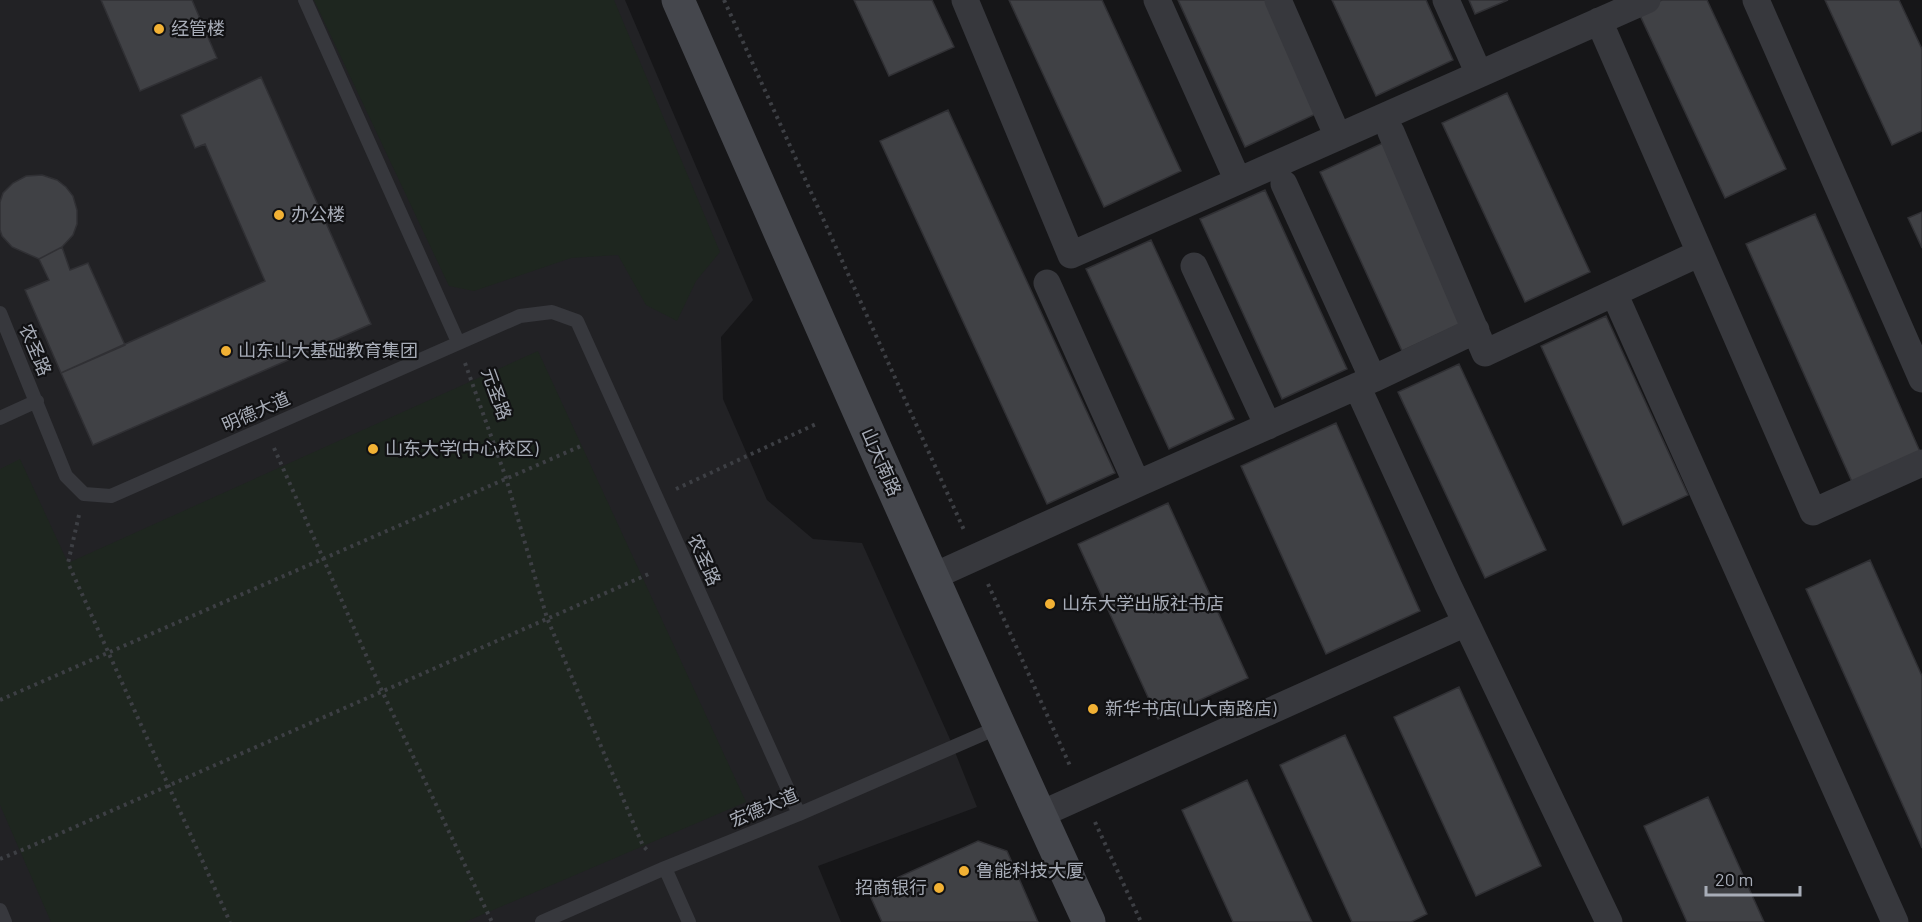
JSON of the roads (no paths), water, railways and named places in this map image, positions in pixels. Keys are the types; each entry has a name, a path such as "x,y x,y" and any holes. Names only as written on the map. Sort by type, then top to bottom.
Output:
{"main road":[{"name":"山大南路","path":"678,0 932,577 1089,922"}],"street":[{"path":"965,0 1071,255 1479,74 1610,11 1647,0"},
{"path":"1157,0 1238,181"},
{"path":"1278,0 1338,137"},
{"path":"1446,0 1479,74"},
{"path":"1756,0 1922,380"},
{"path":"1610,11 1700,253 1814,512 1922,463"},
{"path":"1390,132 1485,353 1700,253"},
{"path":"1284,184 1466,623 1609,922"},
{"path":"1194,267 1268,426"},
{"path":"1047,283 1137,484"},
{"path":"1614,293 1895,922"},
{"path":"932,577 1365,383 1476,330"},
{"path":"1039,814 1466,623"}],"lane":[{"path":"305,0 458,342"},
{"name":"明德大道","path":"37,401 66,476 84,494 111,496 520,316 552,312 577,321"},
{"name":"农圣路","path":"0,313 37,401"},
{"name":"农圣路","path":"577,321 798,814"},
{"path":"0,418 37,401"},
{"name":"宏德大道","path":"542,922 999,727"},
{"path":"665,868 689,922"},
{"path":"0,910 5,922"}],"place":[{"name":"经管楼","path":"159,29"},
{"name":"办公楼","path":"279,215"},
{"name":"山东山大基础教育集团","path":"226,351"},
{"name":"山东大学(中心校区)","path":"373,449"},
{"name":"山东大学出版社书店","path":"1050,604"},
{"name":"新华书店(山大南路店)","path":"1093,709"},
{"name":"鲁能科技大厦","path":"964,871"},
{"name":"招商银行","path":"939,888"}]}
